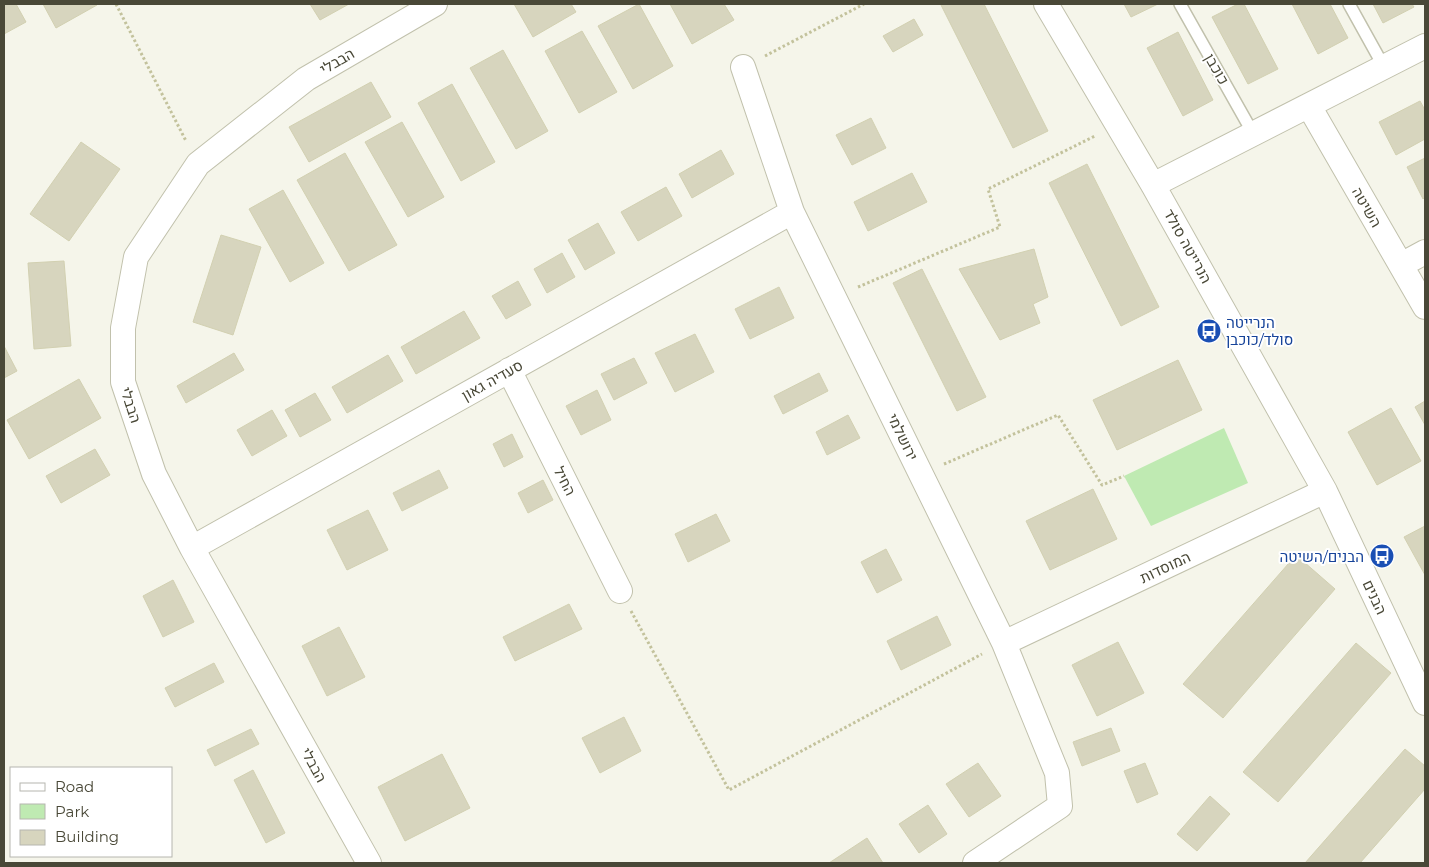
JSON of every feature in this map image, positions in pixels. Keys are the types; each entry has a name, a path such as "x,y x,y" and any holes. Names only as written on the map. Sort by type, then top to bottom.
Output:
{"street":[{"name":"הבבלי","path":"369,863 192,548 154,474 123,382 123,328 136,257 198,164 306,79 434,4"},
{"name":"הנרייטה סולד","path":"1046,4 1154,185 1326,491"},
{"path":"1154,185 1425,46"},
{"name":"ירושלמי","path":"743,67 792,212 1004,643 1058,774 1060,806 975,863"},
{"name":"השיטה","path":"1309,106 1425,307"},
{"name":"סעדיה גאון","path":"192,548 792,212"},
{"path":"1401,265 1425,252"},
{"name":"החיל","path":"510,370 620,591"},
{"name":"המוסדות","path":"1004,643 1326,491"},
{"name":"הבנים","path":"1326,491 1425,703"}],"lane":[{"name":"כוכבן","path":"1180,4 1254,135"},
{"path":"1349,4 1384,67"}],"path":[{"path":"116,4 198,164"},
{"path":"743,67 864,4"},
{"path":"834,298 1000,227 988,189 1118,124"},
{"path":"921,474 1058,415 1102,485 1124,476"},
{"path":"620,591 729,790 1004,643"}],"green space":[{"path":"1224,428 1248,483 1151,526 1124,476"}],"building":[{"path":"4,4 16,4 26,22 4,34"},
{"path":"43,4 97,4 97,5 56,28"},
{"path":"310,4 349,4 320,20"},
{"path":"514,4 571,4 576,12 533,37"},
{"path":"639,4 673,66 633,89 598,26"},
{"path":"670,4 724,4 734,20 692,44"},
{"path":"984,4 1048,131 1013,148 941,5"},
{"path":"1124,4 1158,4 1131,17"},
{"path":"1238,4 1244,4 1278,69 1248,84 1212,17"},
{"path":"1292,4 1330,4 1348,38 1318,54"},
{"path":"1373,4 1412,4 1414,7 1383,23"},
{"path":"914,19 923,35 893,52 883,36"},
{"path":"582,31 617,92 579,113 545,51"},
{"path":"1178,32 1213,100 1183,116 1147,48"},
{"path":"503,50 548,131 516,149 470,68"},
{"path":"371,82 391,117 309,162 289,127"},
{"path":"452,84 495,162 461,181 418,103"},
{"path":"1420,101 1425,110 1425,139 1396,155 1379,122"},
{"path":"871,118 886,148 852,165 836,135"},
{"path":"402,122 444,197 408,217 365,142"},
{"path":"81,142 120,169 69,241 30,214"},
{"path":"721,150 734,174 692,198 679,174"},
{"path":"345,153 397,245 349,271 297,180"},
{"path":"1425,158 1425,197 1423,199 1407,167"},
{"path":"1087,164 1159,307 1121,326 1049,183"},
{"path":"912,173 927,202 868,231 854,202"},
{"path":"666,187 682,216 638,241 621,212"},
{"path":"283,190 324,263 290,282 249,209"},
{"path":"598,223 615,253 585,270 568,240"},
{"path":"221,235 261,247 233,335 193,322"},
{"path":"1034,249 1048,297 1033,304 1040,323 1000,340 959,269"},
{"path":"562,253 575,277 547,293 534,269"},
{"path":"64,261 71,346 34,349 28,263"},
{"path":"922,269 986,397 957,411 893,283"},
{"path":"518,281 531,305 506,319 492,296"},
{"path":"779,287 794,318 750,339 735,309"},
{"path":"464,311 480,338 416,374 401,347"},
{"path":"695,334 714,372 675,392 655,353"},
{"path":"4,346 17,371 4,378"},
{"path":"234,353 244,370 186,403 177,386"},
{"path":"388,355 403,381 347,413 332,387"},
{"path":"634,358 647,383 614,400 601,374"},
{"path":"1178,360 1202,410 1117,450 1093,400"},
{"path":"819,373 828,391 783,414 774,396"},
{"path":"79,379 101,418 29,459 7,420"},
{"path":"597,390 611,420 581,435 566,406"},
{"path":"315,393 331,420 300,437 285,410"},
{"path":"1425,401 1425,425 1415,407"},
{"path":"1391,408 1421,461 1377,485 1348,432"},
{"path":"272,410 287,436 252,456 237,430"},
{"path":"848,415 860,438 827,455 816,432"},
{"path":"512,434 523,457 504,467 493,444"},
{"path":"95,449 110,475 61,503 46,476"},
{"path":"439,470 448,488 402,511 393,493"},
{"path":"543,480 553,500 528,513 518,493"},
{"path":"1093,489 1117,539 1050,570 1026,521"},
{"path":"368,510 388,550 347,570 327,530"},
{"path":"716,514 730,541 688,562 675,534"},
{"path":"1425,526 1425,575 1404,537"},
{"path":"886,549 902,580 877,593 861,562"},
{"path":"1296,555 1335,589 1223,718 1183,684"},
{"path":"173,580 194,622 163,637 143,596"},
{"path":"569,604 582,629 515,661 503,637"},
{"path":"937,616 951,645 901,670 887,641"},
{"path":"339,627 365,677 327,696 302,646"},
{"path":"1118,642 1144,693 1097,716 1072,665"},
{"path":"1356,643 1391,673 1278,802 1243,772"},
{"path":"214,663 224,682 175,707 165,688"},
{"path":"624,717 641,751 600,773 582,738"},
{"path":"1111,728 1120,751 1082,766 1073,742"},
{"path":"251,729 259,744 215,766 207,750"},
{"path":"1405,749 1425,766 1425,789 1360,863 1305,863"},
{"path":"442,754 470,808 405,841 378,787"},
{"path":"978,763 1001,796 969,817 946,784"},
{"path":"1145,763 1158,794 1137,803 1124,771"},
{"path":"253,770 285,833 266,843 234,780"},
{"path":"1210,796 1230,814 1197,851 1177,834"},
{"path":"928,805 947,834 919,853 899,824"},
{"path":"867,838 883,863 829,863"}],"place":[{"name":"הנרייטה סולד/כוכבן","path":"1209,331"},
{"name":"הבנים/השיטה","path":"1382,556"}]}
